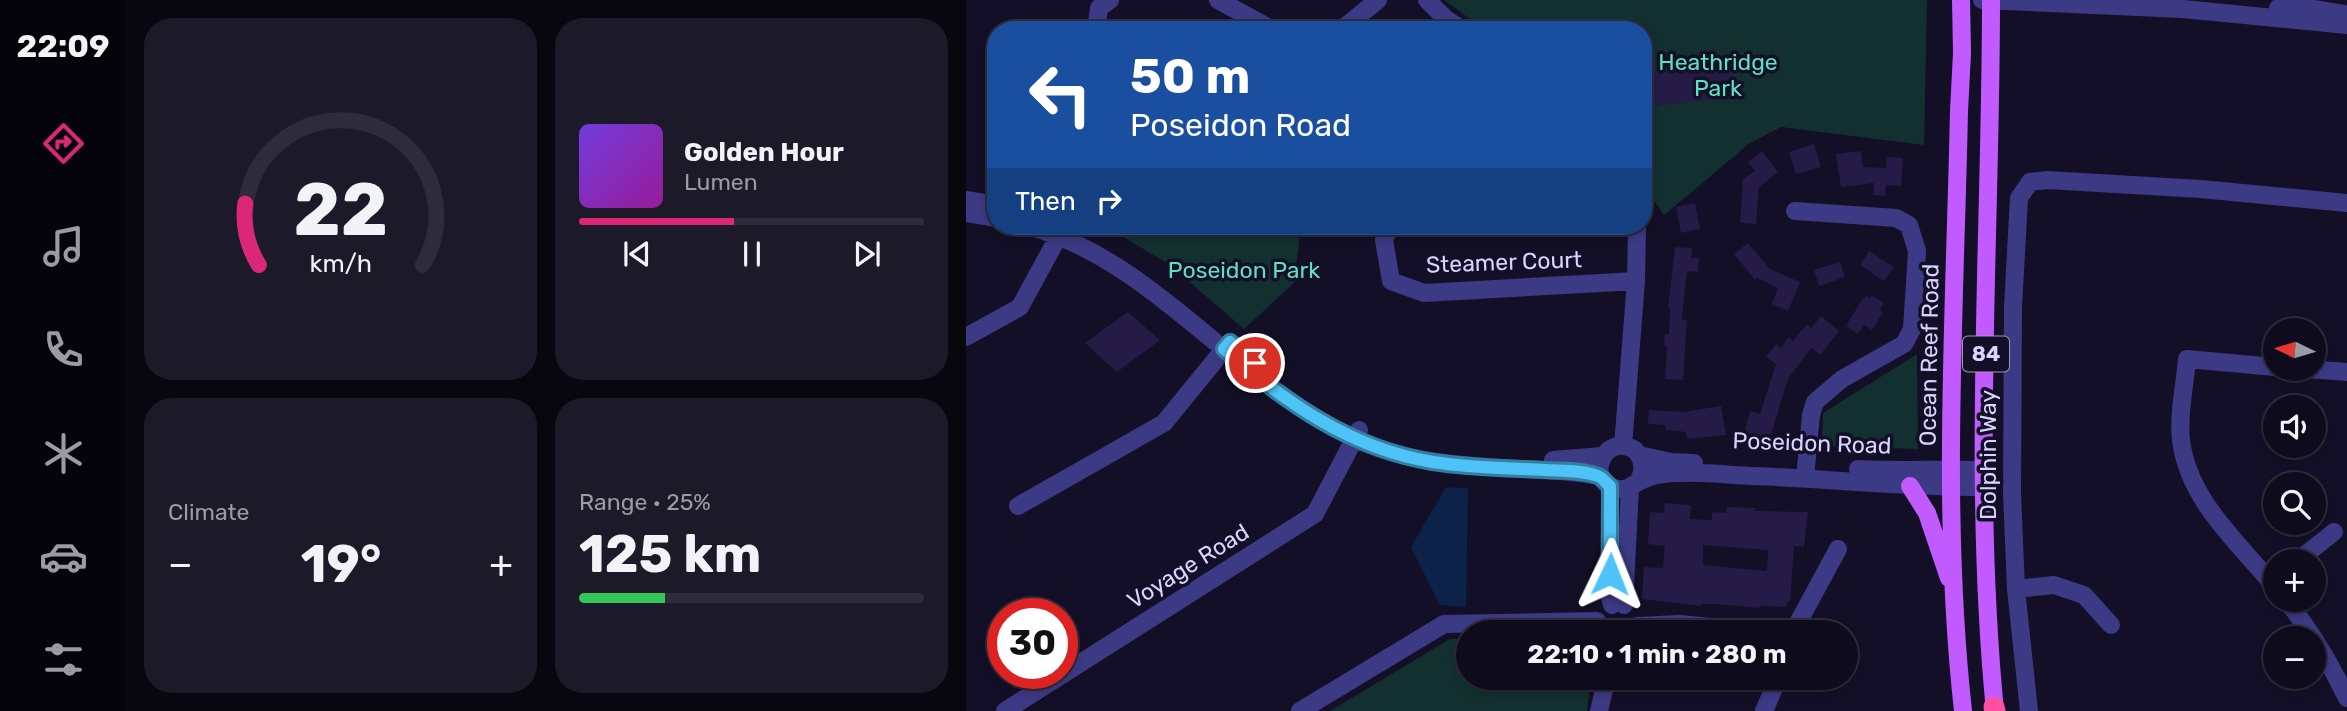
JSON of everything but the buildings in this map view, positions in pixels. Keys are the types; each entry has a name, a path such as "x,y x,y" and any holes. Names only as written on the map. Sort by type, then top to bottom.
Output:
{"main road":[{"name":"Ocean Reef Road","path":"1961,0 1962,53 1951,478 1954,592 1963,711"},
{"name":"84","path":"1991,0 1992,108 1983,478 1986,616 1995,710"},
{"path":"1910,486 1927,513 1954,592"}],"street":[{"path":"1097,21 1099,8 1110,0"},
{"path":"1218,0 1256,21"},
{"path":"1352,21 1378,0"},
{"path":"1427,0 1449,21"},
{"path":"1982,0 2125,3 2183,9 2308,10 2347,25"},
{"path":"2198,0 2347,14"},
{"name":"Dolphin Way","path":"2029,711 2016,589 2011,493 2013,307 2019,198 2030,182 2047,180 2201,189 2347,203"},
{"path":"966,200 987,204"},
{"path":"1796,211 1896,218 1909,225 1917,251 1912,328 1904,344 1842,379 1815,402 1811,415 1806,472"},
{"path":"966,213 987,216"},
{"path":"966,337 1020,307 1060,235"},
{"path":"1082,235 1136,264 1227,346 1357,434 1400,455 1457,466 1579,472 1618,489 1634,484"},
{"name":"Steamer Court","path":"1386,235 1384,240 1391,281 1424,293 1636,281"},
{"path":"1623,446 1636,281 1637,235"},
{"path":"1018,506 1164,423 1227,346"},
{"path":"2263,365 2187,359 2181,437 2190,479 2207,506 2263,570"},
{"path":"2326,370 2347,372"},
{"path":"1357,434 1468,455 1569,460 1602,457"},
{"name":"Voyage Road","path":"1005,711 1315,514 1357,434"},
{"path":"1618,605 1634,484 1643,468 1639,455 1623,446 1611,448 1602,457 1599,467 1606,482 1609,594 1618,605 1634,615 1635,620"},
{"name":"Poseidon Road","path":"1639,455 1671,463 1806,472 1910,486 1951,478"},
{"name":"Poseidon Road","path":"1634,484 1672,474 1907,471 1951,478 1983,478"},
{"path":"2312,549 2334,532"},
{"path":"1800,620 1838,549"},
{"path":"2016,589 2054,584 2084,595 2111,625"},
{"path":"1600,620 1603,609 1618,605"},
{"path":"2296,612 2329,660 2347,698"},
{"path":"1304,710 1444,624 1456,624"},
{"path":"1600,711 1604,690"},
{"path":"1764,711 1773,690"}],"green space":[{"name":"Heathridge Park","path":"1444,0 1927,0 1924,145 1781,127 1750,143 1664,215 1652,197 1652,21 1473,21"},
{"name":"Poseidon Park","path":"1120,235 1300,235 1294,283 1244,329 1170,265"},
{"path":"1917,354 1918,449 1822,446 1823,413"},
{"path":"1450,639 1456,639 1456,690 1589,690 1587,711 1330,711"}],"water":[{"path":"1446,487 1468,488 1466,607 1440,605 1411,547"}],"route":[{"path":"1255,363 1230,342 1224,349 1302,411 1354,439 1400,455 1457,466 1579,472 1602,477 1610,486 1610,574"}]}
